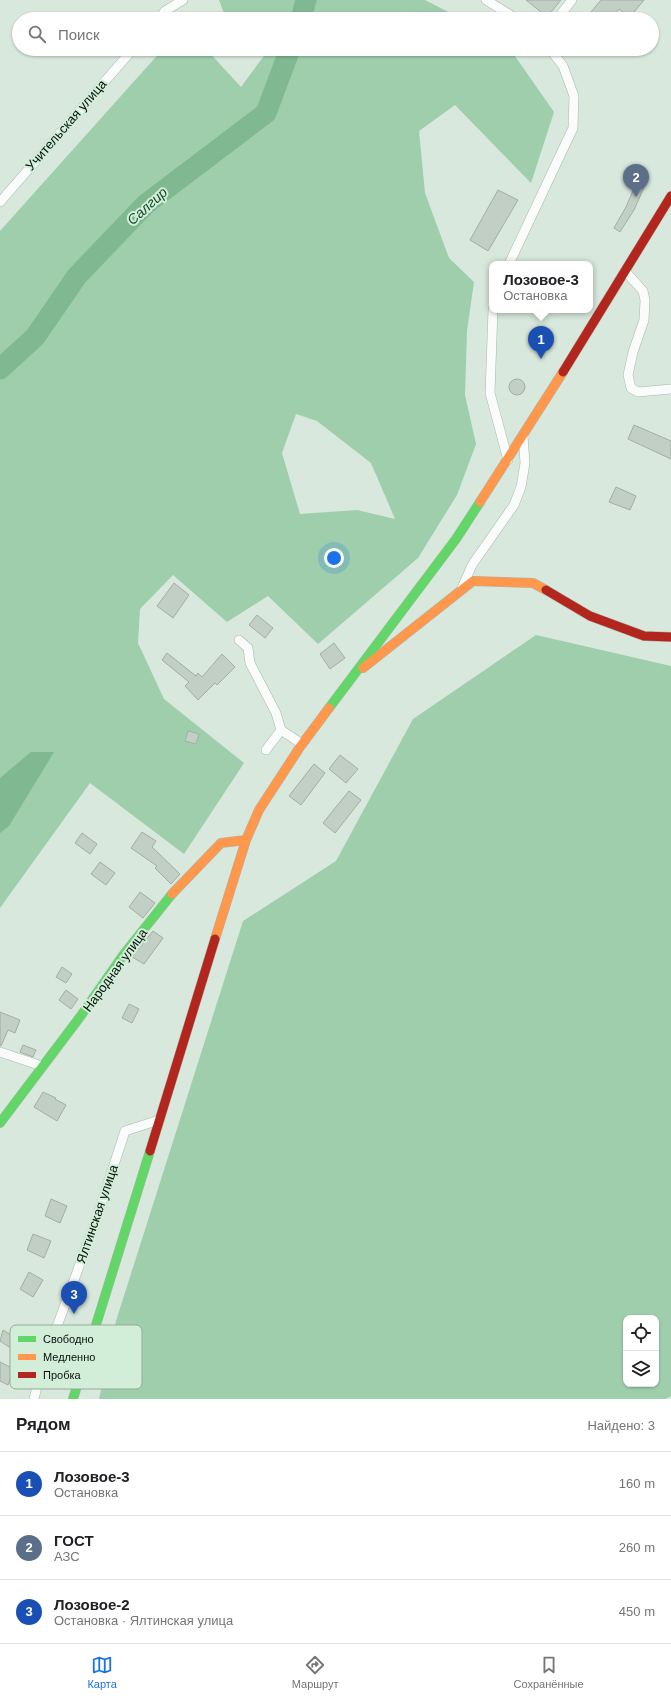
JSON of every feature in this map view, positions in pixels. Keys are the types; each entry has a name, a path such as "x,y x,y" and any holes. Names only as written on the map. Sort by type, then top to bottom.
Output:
{"main road":[{"path":"96,1325 246,840 259,810 302,744 456,539 508,460 671,196"},
{"path":"354,675 473,581 533,584 590,616 644,636 671,637"},
{"name":"Народная улица","path":"0,1123 80,1017 124,954 174,892 221,843 246,840"},
{"path":"73,1399 76,1389"}],"street":[{"path":"165,12 183,0"},
{"path":"486,0 506,12"},
{"path":"563,12 572,0"},
{"name":"Учительская улица","path":"0,202 127,56"},
{"path":"510,261 572,128 574,96 563,66 555,56"},
{"path":"625,271 643,290 645,300 644,320 633,352 628,375 631,388 638,392 671,389"},
{"path":"493,313 490,393 508,460"},
{"path":"460,591 472,565 514,505 521,487 525,464 523,436"},
{"path":"239,640 248,648 250,662 276,713 281,730 302,744"},
{"path":"266,750 281,730"},
{"path":"0,1052 42,1066"},
{"name":"Ялтинская улица","path":"58,1325 95,1223 125,1130 159,1120"},
{"name":"Ялтинская улица","path":"34,1399 36,1389"}],"shaded area":[{"path":"219,0 425,0 448,12 223,12"},
{"path":"157,56 212,56 241,87 264,56 515,56 554,112 531,183 455,105 419,131 425,193 449,258 474,282 467,331 465,395 476,444 457,495 418,558 318,644 268,596 227,622 173,575 140,609 138,643 164,699 244,763 184,854 90,783 0,908 0,231","holes":["296,414 317,421 371,463 395,519 357,510 300,514 282,453"]},
{"path":"536,635 671,666 671,1396 666,1399 99,1399 101,1389 142,1389 142,1325 115,1325 243,921 336,861 413,719"},
{"path":"31,752 54,752 9,826 0,833 0,778"}],"building":[{"path":"526,0 561,0 551,12 541,12"},
{"path":"601,0 644,0 634,12 623,12 619,9 617,12 591,12"},
{"path":"641,172 649,176 634,210 620,232 614,228 626,207"},
{"path":"498,190 518,200 488,251 470,240"},
{"path":"517,379 524,384 525,387 520,394 517,395 510,390 509,387 514,380"},
{"path":"634,425 671,441 671,459 628,439"},
{"path":"616,487 636,496 630,510 609,502"},
{"path":"174,583 189,595 173,618 157,606"},
{"path":"257,615 273,628 265,638 249,625"},
{"path":"334,643 345,658 330,669 320,654"},
{"path":"167,653 196,676 198,673 202,677 222,654 235,667 217,685 215,683 198,700 185,686 189,682 162,660"},
{"path":"188,731 199,734 196,744 185,741"},
{"path":"340,755 358,769 346,783 329,769"},
{"path":"314,764 325,773 301,805 289,796"},
{"path":"349,791 361,800 335,833 323,823"},
{"path":"142,832 156,841 152,847 180,874 171,884 155,868 157,866 131,848"},
{"path":"82,833 97,844 90,854 75,843"},
{"path":"100,862 115,873 106,885 91,874"},
{"path":"140,892 155,903 143,918 129,907"},
{"path":"153,931 163,938 144,964 132,957"},
{"path":"62,967 72,974 66,983 56,977"},
{"path":"66,990 78,999 71,1009 59,1000"},
{"path":"129,1004 139,1009 132,1023 122,1018"},
{"path":"0,1012 20,1020 15,1033 8,1030 1,1046 0,1046"},
{"path":"23,1045 36,1050 33,1057 20,1052"},
{"path":"43,1092 66,1105 57,1121 34,1107"},
{"path":"51,1199 67,1206 60,1223 45,1216"},
{"path":"33,1234 51,1241 44,1258 27,1250"},
{"path":"29,1272 43,1280 33,1297 20,1289"},
{"path":"3,1330 10,1334 10,1347 0,1341"},
{"path":"0,1362 10,1367 10,1380 8,1385 0,1381"}],"waterway":[{"name":"Салгир","path":"303,12 306,0"},
{"name":"Салгир","path":"0,369 35,337 77,276 146,204 266,113 287,56"}],"traffic: fast":[{"path":"329,708 456,539 480,502"},
{"path":"0,1123 80,1017 124,954 172,894"},
{"path":"96,1325 150,1151"},
{"path":"73,1399 76,1389"}],"traffic: slow":[{"path":"480,502 563,372"},
{"path":"363,668 473,581 533,583 546,590"},
{"path":"215,939 246,840 259,810 300,747 329,708"},
{"path":"172,894 221,843 246,840"}],"traffic: jam":[{"path":"563,372 671,196"},
{"path":"546,590 590,616 644,636 671,637"},
{"path":"150,1151 215,939"}],"place":[{"name":"ГОСТ","path":"636,197"},
{"name":"Лозовое-3","path":"541,359"},
{"name":"Лозовое-2","path":"74,1314"}]}
